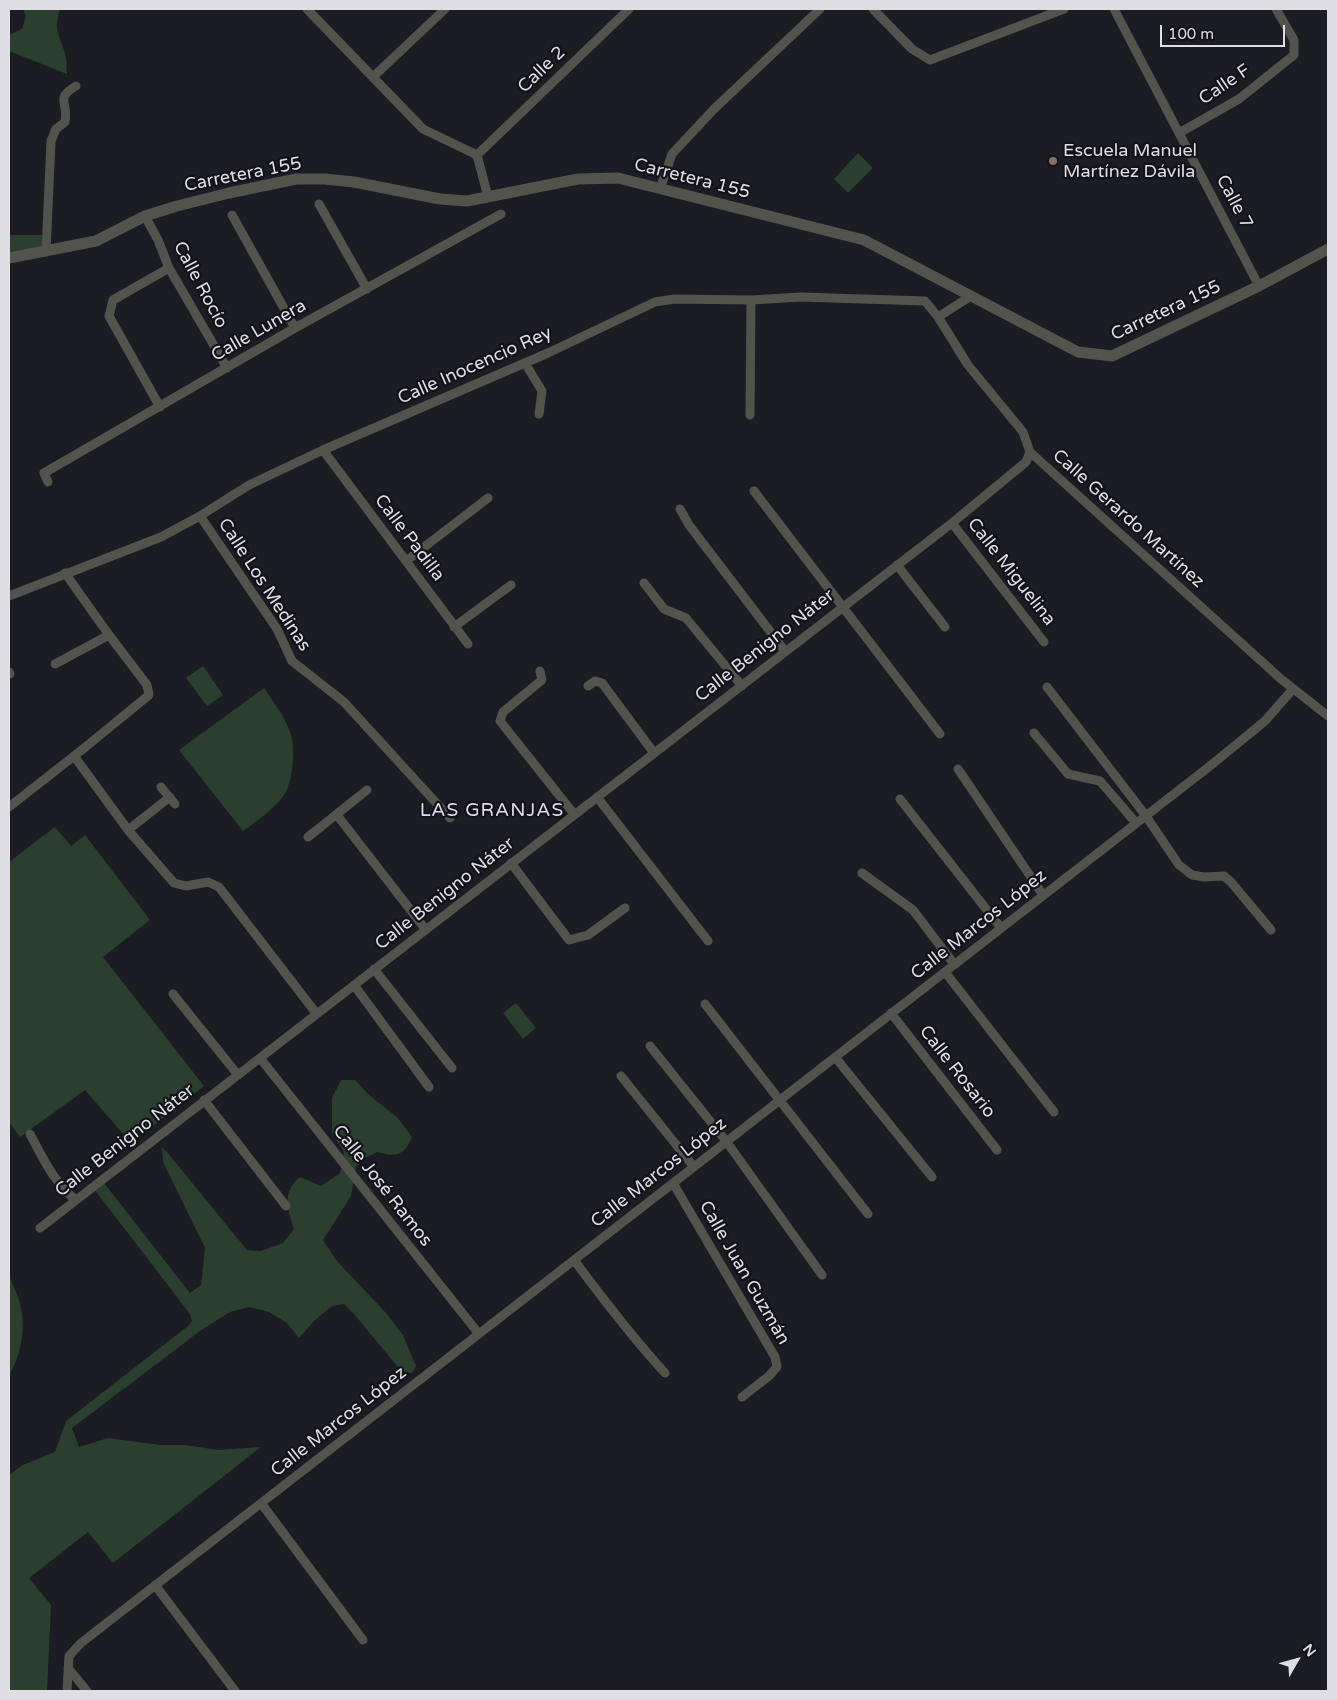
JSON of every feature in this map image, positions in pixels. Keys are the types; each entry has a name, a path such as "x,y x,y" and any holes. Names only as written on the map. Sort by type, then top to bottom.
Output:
{"street":[{"path":"307,9 423,129 477,155 488,197"},
{"path":"373,77 445,9"},
{"name":"Calle 2","path":"477,155 629,9"},
{"path":"660,189 672,154 714,109 820,9"},
{"path":"874,9 912,49 930,60 1064,9"},
{"name":"Calle 7","path":"1114,9 1259,286"},
{"name":"Calle F","path":"1179,133 1239,99 1294,55 1294,40 1276,9"},
{"path":"46,252 51,141 56,130 65,122 66,114 63,100 66,92 76,86"},
{"name":"Carretera 155","path":"9,258 96,241 145,216 177,206 296,179 325,178 440,199 467,201 578,178 618,178 864,240 1078,352 1112,356 1259,286 1328,249"},
{"path":"319,204 367,289"},
{"name":"Calle Lunera","path":"48,482 44,473 295,328 501,214"},
{"path":"232,215 295,328"},
{"name":"Calle Rocío","path":"145,216 158,240 169,268 227,368"},
{"path":"160,407 109,316 113,300 169,268"},
{"path":"938,317 971,296"},
{"name":"Calle Inocencio Rey","path":"9,596 65,573 161,538 250,485 323,450 525,363 655,302 674,299 751,300 801,298 925,301 938,317"},
{"path":"750,415 751,300"},
{"name":"Calle Gerardo Martínez","path":"938,317 968,365 1023,432 1030,452 1293,690 1328,716"},
{"path":"525,363 542,392 539,414"},
{"name":"Calle Padilla","path":"323,450 468,644"},
{"name":"Calle Benigno Náter","path":"40,1228 952,522 1026,462 1030,452"},
{"path":"754,491 940,734"},
{"path":"406,561 488,498"},
{"path":"680,509 689,525 785,651"},
{"name":"Calle Los Medinas","path":"200,516 278,629 292,661 344,702 450,818"},
{"name":"Calle Miguelina","path":"952,522 1044,642"},
{"path":"897,565 945,627"},
{"path":"9,806 74,756 149,694 147,685 65,573"},
{"path":"644,584 664,609 686,618 742,686"},
{"path":"454,627 511,585"},
{"path":"55,664 109,635"},
{"path":"540,671 542,680 502,712 500,721 574,814"},
{"path":"588,686 595,681 602,683 654,753"},
{"path":"1047,687 1146,816 1179,864 1192,875 1204,877 1224,876 1271,930"},
{"name":"Calle Marcos López","path":"67,1691 68,1656 81,1643 1146,816 1265,721 1293,690"},
{"path":"1034,733 1068,774 1100,781 1136,823"},
{"path":"74,756 128,830 174,883 186,886 208,882 219,887 316,1013"},
{"path":"958,770 1043,895"},
{"path":"128,830 172,801 161,787"},
{"path":"308,837 367,790"},
{"path":"596,797 708,942"},
{"path":"900,799 1001,928"},
{"path":"337,815 426,930"},
{"path":"511,863 569,940 588,935 625,908"},
{"path":"862,873 913,910 954,964"},
{"path":"374,969 452,1068"},
{"path":"945,972 1054,1112"},
{"path":"354,984 429,1087"},
{"path":"173,994 238,1075"},
{"path":"705,1004 868,1214"},
{"name":"Calle Rosario","path":"891,1013 997,1150"},
{"path":"650,1046 726,1142 822,1275"},
{"path":"835,1057 932,1177"},
{"name":"Calle José Ramos","path":"260,1058 479,1334"},
{"path":"621,1076 694,1167"},
{"path":"204,1100 286,1206"},
{"path":"30,1134 57,1182 64,1191 76,1200"},
{"name":"Calle Juan Guzmán","path":"673,1183 775,1357 777,1366 769,1376 742,1397"},
{"path":"574,1260 634,1338 665,1373"},
{"path":"261,1503 363,1640"},
{"path":"155,1585 235,1691"},
{"path":"68,1668 88,1691"}],"green space":[{"path":"23,9 60,9 57,30 66,58 67,74 9,51 9,35 22,29 26,16"},
{"path":"858,153 873,168 848,193 834,179"},
{"path":"9,235 42,235 43,247 9,252"},
{"path":"203,666 223,695 207,706 186,678"},
{"path":"264,688 280,712 290,732 293,745 292,768 289,784 284,795 270,810 243,831 179,750"},
{"path":"55,827 71,846 85,835 150,920 103,957 204,1086 131,1143 85,1090 20,1137 9,1122 9,862"},
{"path":"516,1003 536,1028 523,1039 503,1013"},
{"path":"341,1080 355,1080 370,1096 397,1117 412,1137 406,1148 399,1154 377,1152 365,1158 356,1167 351,1196 323,1240 336,1260 386,1313 403,1335 416,1366 412,1373 402,1372 344,1304 332,1306 315,1320 299,1338 287,1323 269,1312 249,1307 230,1312 200,1331 72,1428 79,1447 108,1438 218,1450 261,1447 113,1563 88,1532 29,1578 51,1605 47,1691 9,1691 9,1475 23,1465 55,1452 66,1421 192,1321 190,1314 94,1189 104,1183 190,1293 201,1285 205,1248 163,1162 162,1148 247,1250 261,1251 283,1243 294,1229 288,1208 288,1195 294,1183 300,1177 321,1186 340,1173 344,1152 332,1133 332,1098"},
{"path":"9,1275 20,1304 23,1325 19,1352 9,1376"}],"place":[{"name":"Escuela Manuel Martínez Dávila","path":"1053,161"}],"district":[{"name":"LAS GRANJAS","path":"492,811"}]}
